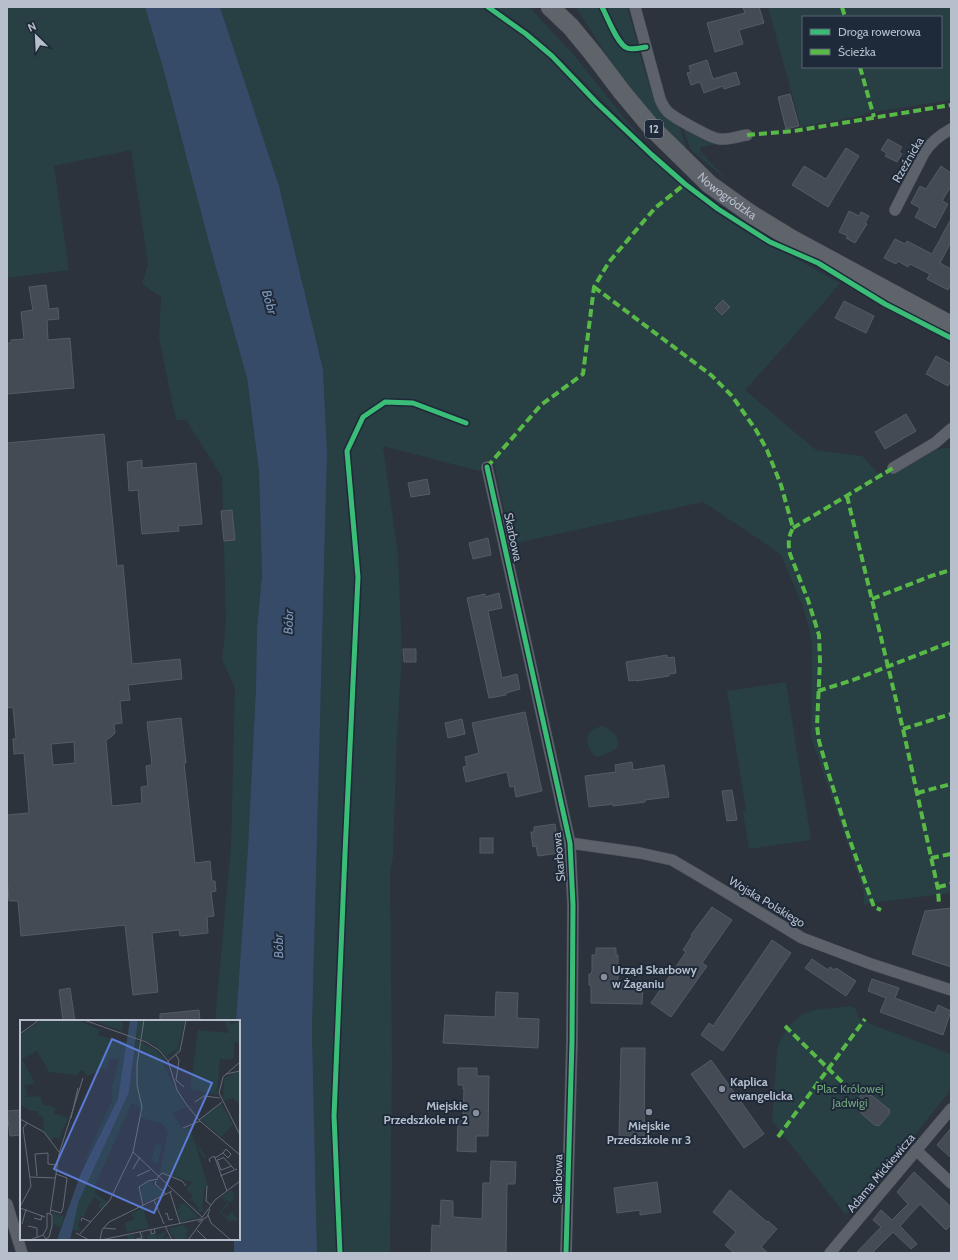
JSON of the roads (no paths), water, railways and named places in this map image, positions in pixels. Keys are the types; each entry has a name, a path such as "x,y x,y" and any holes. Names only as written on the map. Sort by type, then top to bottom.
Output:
{"main road":[{"name":"Nowogródzka","path":"550,7 571,27 652,128 709,184 751,214 792,239 951,325"}],"street":[{"path":"635,7 660,99 662,105 667,111 678,119 719,140 747,135"},
{"name":"Rzeźnicka","path":"895,210 924,153 942,133 951,129"},
{"path":"893,468 935,443 951,429"},
{"name":"Skarbowa","path":"487,467 570,843 573,905 572,1041 566,1253"},
{"name":"Wojska Polskiego","path":"570,843 640,853 672,860 691,870 802,938 867,963 951,990"},
{"name":"Adama Mickiewicza","path":"830,1253 951,1109"},
{"path":"916,1150 951,1183"},
{"path":"7,1204 22,1253"}],"water":[{"name":"Bóbr","path":"145,7 220,7 279,186 323,369 327,453 312,1030 317,1253 234,1253 234,1240 240,1240 240,1020 236,1020 248,847 256,687 257,628 262,574 259,471 247,378 212,254 163,68"}],"place":[{"name":"Urząd Skarbowy w Żaganiu","path":"604,977"},
{"name":"Kaplica ewangelicka","path":"722,1089"},
{"name":"Miejskie Przedszkole nr 3","path":"649,1112"},
{"name":"Miejskie Przedszkole nr 2","path":"476,1113"}],"park label":[{"name":"Plac Królowej Jadwigi","path":"850,1096"}]}
